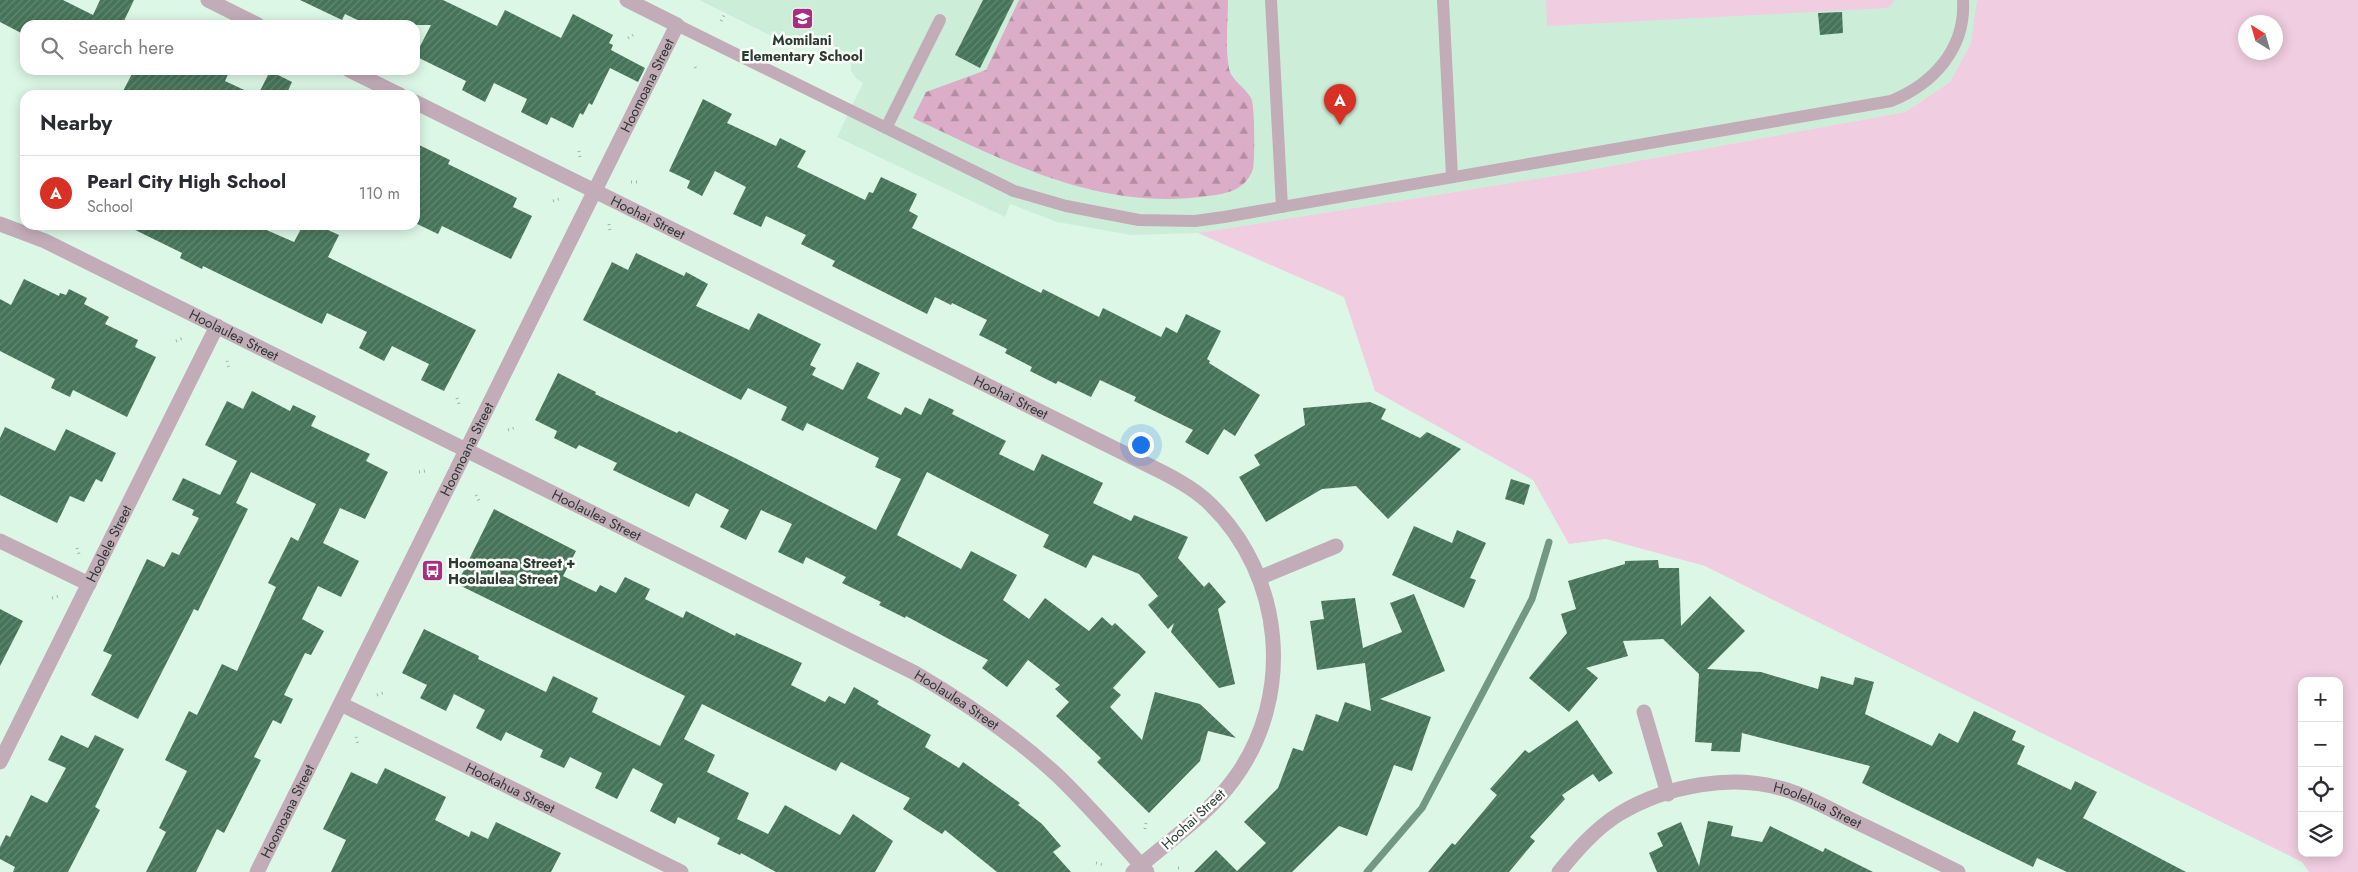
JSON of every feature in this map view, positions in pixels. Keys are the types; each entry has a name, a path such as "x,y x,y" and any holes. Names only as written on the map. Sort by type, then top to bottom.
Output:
{"street":[{"path":"208,0 248,20"},
{"path":"628,0 677,25"},
{"name":"Hoomoana Street","path":"257,872 677,25"},
{"path":"359,75 390,90"},
{"name":"Hoohai Street","path":"420,104 1178,480 1210,504 1226,521 1242,544 1259,578 1266,598 1274,638 1274,675 1260,730 1246,760 1219,797 1140,870"},
{"name":"Hoolaulea Street","path":"0,224 46,241 901,665 953,695 991,722 1056,775 1078,796 1140,870"},
{"name":"Hoolele Street","path":"0,762 217,326"},
{"path":"0,541 89,584"},
{"path":"1259,578 1336,546"},
{"name":"Hookahua Street","path":"341,704 681,872"},
{"path":"1644,712 1668,794"},
{"name":"Hoolehua Street","path":"1559,872 1597,831 1617,815 1639,803 1697,785 1726,782 1761,784 1786,790 1810,799 1958,872"}],"lane":[{"path":"1271,0 1282,207"},
{"path":"1442,0 1452,176"},
{"path":"677,25 1014,191 1115,217 1139,220 1195,221 1891,101 1917,88 1932,77 1948,60 1957,41 1964,11 1963,0"},
{"path":"886,128 940,20"}],"path":[{"path":"721,21 724,15"},
{"path":"628,38 633,35"},
{"path":"578,151 580,157"},
{"path":"630,182 637,182"},
{"path":"553,201 559,199"},
{"path":"609,224 610,230"},
{"path":"176,340 182,338"},
{"path":"227,360 229,368"},
{"path":"457,398 459,404"},
{"path":"508,430 514,428"},
{"path":"419,472 425,471"},
{"path":"476,495 479,500"},
{"path":"77,548 79,554"},
{"path":"52,598 59,596"},
{"path":"377,695 383,693"},
{"path":"356,738 358,744"},
{"path":"1145,830 1146,823"},
{"path":"1096,863 1104,866"},
{"path":"1178,868 1183,868"}],"shaded area":[{"path":"699,0 1977,0 1977,7 1971,43 1950,82 1905,112 1572,173 1198,233 1131,235 1057,222 1010,204 1005,217 837,137 863,83 851,71 851,55 812,35 806,41 788,44"},
{"path":"1546,0 1895,0 1888,8 1547,26"},
{"path":"1977,0 2358,0 2358,872 2309,872 2302,862 1705,566 1606,539 1569,544 1533,480 1375,391 1344,297 1198,233 1572,173 1905,112 1950,82 1971,43"}],"green space":[{"path":"1019,0 1228,0 1227,43 1229,68 1232,76 1251,98 1253,111 1254,163 1246,182 1235,190 1222,194 1168,199 1130,197 1092,190 1055,180 1019,166 913,118 926,92 986,70"}],"building":[{"path":"0,0 63,0 93,15 100,0 134,0 124,20 20,20 20,32 0,22"},
{"path":"300,0 443,0 497,26 505,10 561,38 573,14 613,35 609,43 613,45 611,50 645,68 638,82 610,68 592,105 589,103 583,115 580,113 573,128 551,117 547,125 521,112 527,99 494,83 485,102 462,90 466,81 420,58 420,46 431,25 420,25 420,20 358,20 345,14 342,20"},
{"path":"983,0 1014,0 980,68 955,55"},
{"path":"1842,12 1843,33 1820,35 1818,13"},
{"path":"131,75 228,75 225,81 244,90 124,90"},
{"path":"268,75 278,75 292,82 288,90 260,90"},
{"path":"703,99 732,114 727,123 776,146 780,138 806,151 797,167 865,200 869,192 873,193 881,177 917,194 909,211 918,216 912,228 1041,293 1043,289 1099,317 1103,308 1161,337 1166,327 1177,333 1186,314 1221,331 1207,359 1210,361 1209,363 1260,395 1235,436 1224,429 1208,455 1185,442 1193,430 1134,401 1136,397 1100,380 1091,397 1058,381 1056,384 1030,371 1032,367 1005,353 1007,349 979,335 987,320 935,297 927,314 832,266 835,261 801,244 806,235 766,216 761,227 733,214 746,187 715,171 702,196 687,188 690,181 669,171"},
{"path":"420,145 450,160 448,164 517,198 513,207 532,216 511,259 442,226 438,234 420,225"},
{"path":"135,230 266,230 294,242 300,230 328,230 339,235 328,257 476,330 444,391 421,380 429,364 392,346 384,361 359,348 367,332 327,313 322,324 203,266 202,269 180,258 182,253"},
{"path":"636,253 684,276 686,272 708,284 696,306 749,330 758,313 821,344 810,365 816,368 812,375 843,390 857,362 880,373 867,398 901,415 905,407 921,415 929,398 954,410 952,414 1006,441 999,454 1034,471 1042,454 1103,483 1093,503 1131,521 1134,515 1188,537 1178,558 1204,587 1209,582 1226,602 1218,609 1235,684 1219,688 1171,632 1174,623 1168,629 1148,605 1158,596 1139,574 1093,555 1086,568 1043,547 1049,535 927,472 897,535 961,569 971,551 1017,575 1003,600 1029,619 1045,598 1089,631 1102,617 1112,626 1115,623 1146,652 1113,688 1121,695 1110,707 1142,740 1155,692 1200,704 1236,738 1208,731 1200,761 1149,813 1097,762 1101,758 1056,716 1069,702 1055,689 1060,685 1028,660 1007,687 982,668 988,660 906,616 905,618 879,605 881,602 842,583 846,577 806,557 803,564 778,552 792,524 761,510 746,540 720,527 729,510 696,493 689,507 613,470 617,463 579,445 576,449 554,438 557,431 535,420 558,373 596,392 595,394 735,458 876,530 901,479 875,467 879,458 807,423 803,431 781,420 787,407 748,388 741,400 583,320 612,262 628,270"},
{"path":"24,279 59,296 60,293 66,295 69,289 87,298 84,304 109,317 105,324 138,340 135,347 156,357 127,417 73,390 70,397 51,388 55,379 0,351 0,299 11,305"},
{"path":"252,391 290,411 293,405 316,416 311,426 370,454 366,461 388,472 365,519 340,508 323,543 359,561 341,597 318,586 302,619 324,631 311,655 305,653 284,695 293,699 281,724 273,720 254,757 261,760 224,833 217,829 196,872 146,872 166,832 159,828 187,771 165,760 189,711 197,715 222,664 237,671 276,587 268,583 291,537 298,541 316,504 251,472 236,503 248,509 198,611 194,609 138,719 91,695 112,655 103,651 147,559 164,567 172,552 179,555 199,518 192,515 194,510 172,500 183,478 220,495 237,461 205,445 227,401 243,409"},
{"path":"1370,402 1386,409 1381,419 1420,438 1427,432 1461,449 1388,519 1356,486 1322,489 1266,522 1239,477 1260,465 1254,455 1305,425 1303,408"},
{"path":"5,427 55,451 66,429 116,453 102,482 96,479 84,502 70,496 57,523 0,495 0,438"},
{"path":"1511,479 1530,485 1524,505 1505,499"},
{"path":"494,509 576,551 563,576 596,592 600,585 616,593 625,577 650,589 645,599 683,618 686,611 735,636 736,633 802,663 791,685 825,702 829,696 845,704 854,687 879,701 877,704 931,735 925,747 959,768 963,762 1020,803 1018,805 1042,824 1061,846 1053,852 1071,872 997,872 945,830 942,834 903,809 910,798 841,762 836,771 702,704 684,739 715,755 707,772 749,793 737,819 768,834 785,805 840,835 853,814 893,841 875,872 776,872 741,853 740,855 717,844 720,838 678,817 675,824 650,811 663,784 633,768 617,799 595,788 602,773 570,757 564,768 540,757 543,750 506,732 501,741 476,728 485,710 454,694 446,711 420,698 427,685 402,673 424,629 479,656 478,659 546,692 553,676 598,698 592,712 660,746 685,696 457,584"},
{"path":"1414,526 1452,543 1457,530 1486,543 1470,578 1476,580 1464,608 1392,575"},
{"path":"1658,560 1659,568 1679,568 1681,626 1710,596 1745,631 1707,669 1761,672 1818,689 1821,676 1853,685 1855,677 1874,682 1865,714 1932,746 1939,733 1958,743 1974,711 2016,731 2012,740 2025,746 2017,764 2071,790 2075,781 2097,792 2083,818 2186,872 2067,872 2037,858 2033,867 1862,783 1870,766 1742,733 1740,752 1711,751 1712,743 1695,742 1699,674 1663,639 1623,641 1628,656 1586,668 1598,678 1569,712 1529,678 1567,633 1561,614 1576,609 1568,581 1625,564 1625,561"},
{"path":"1414,594 1445,671 1380,699 1431,717 1412,771 1394,765 1367,836 1339,826 1292,872 1194,872 1216,850 1237,871 1266,843 1244,822 1278,788 1293,748 1303,751 1316,714 1338,722 1345,702 1371,711 1365,663 1317,670 1310,621 1324,619 1321,601 1355,598 1363,648 1402,632 1390,603"},
{"path":"0,609 23,621 0,666"},
{"path":"1577,720 1613,773 1599,782 1593,774 1562,795 1565,799 1530,837 1535,841 1509,872 1428,872 1452,843 1455,845 1497,795 1490,789 1525,750 1529,753"},
{"path":"61,735 88,748 95,735 124,749 95,807 100,810 68,872 13,872 15,867 0,859 0,847 6,835 10,837 31,795 47,803 66,768 48,760"},
{"path":"385,768 446,797 435,820 469,837 471,831 488,839 496,822 561,853 551,872 331,872 346,840 323,829 351,772 377,784"},
{"path":"1708,821 1733,826 1731,836 1762,842 1770,826 1823,852 1825,848 1873,872 1657,872 1649,853 1663,846 1657,833 1681,822 1699,866"}],"waterway":[{"path":"1367,872 1422,808 1532,599 1549,542"}],"place":[{"name":"Momilani Elementary School","path":"802,18"},
{"name":"Pearl City High School","path":"1340,125"},
{"name":"Hoomoana Street + Hoolaulea Street","path":"432,571"}]}
